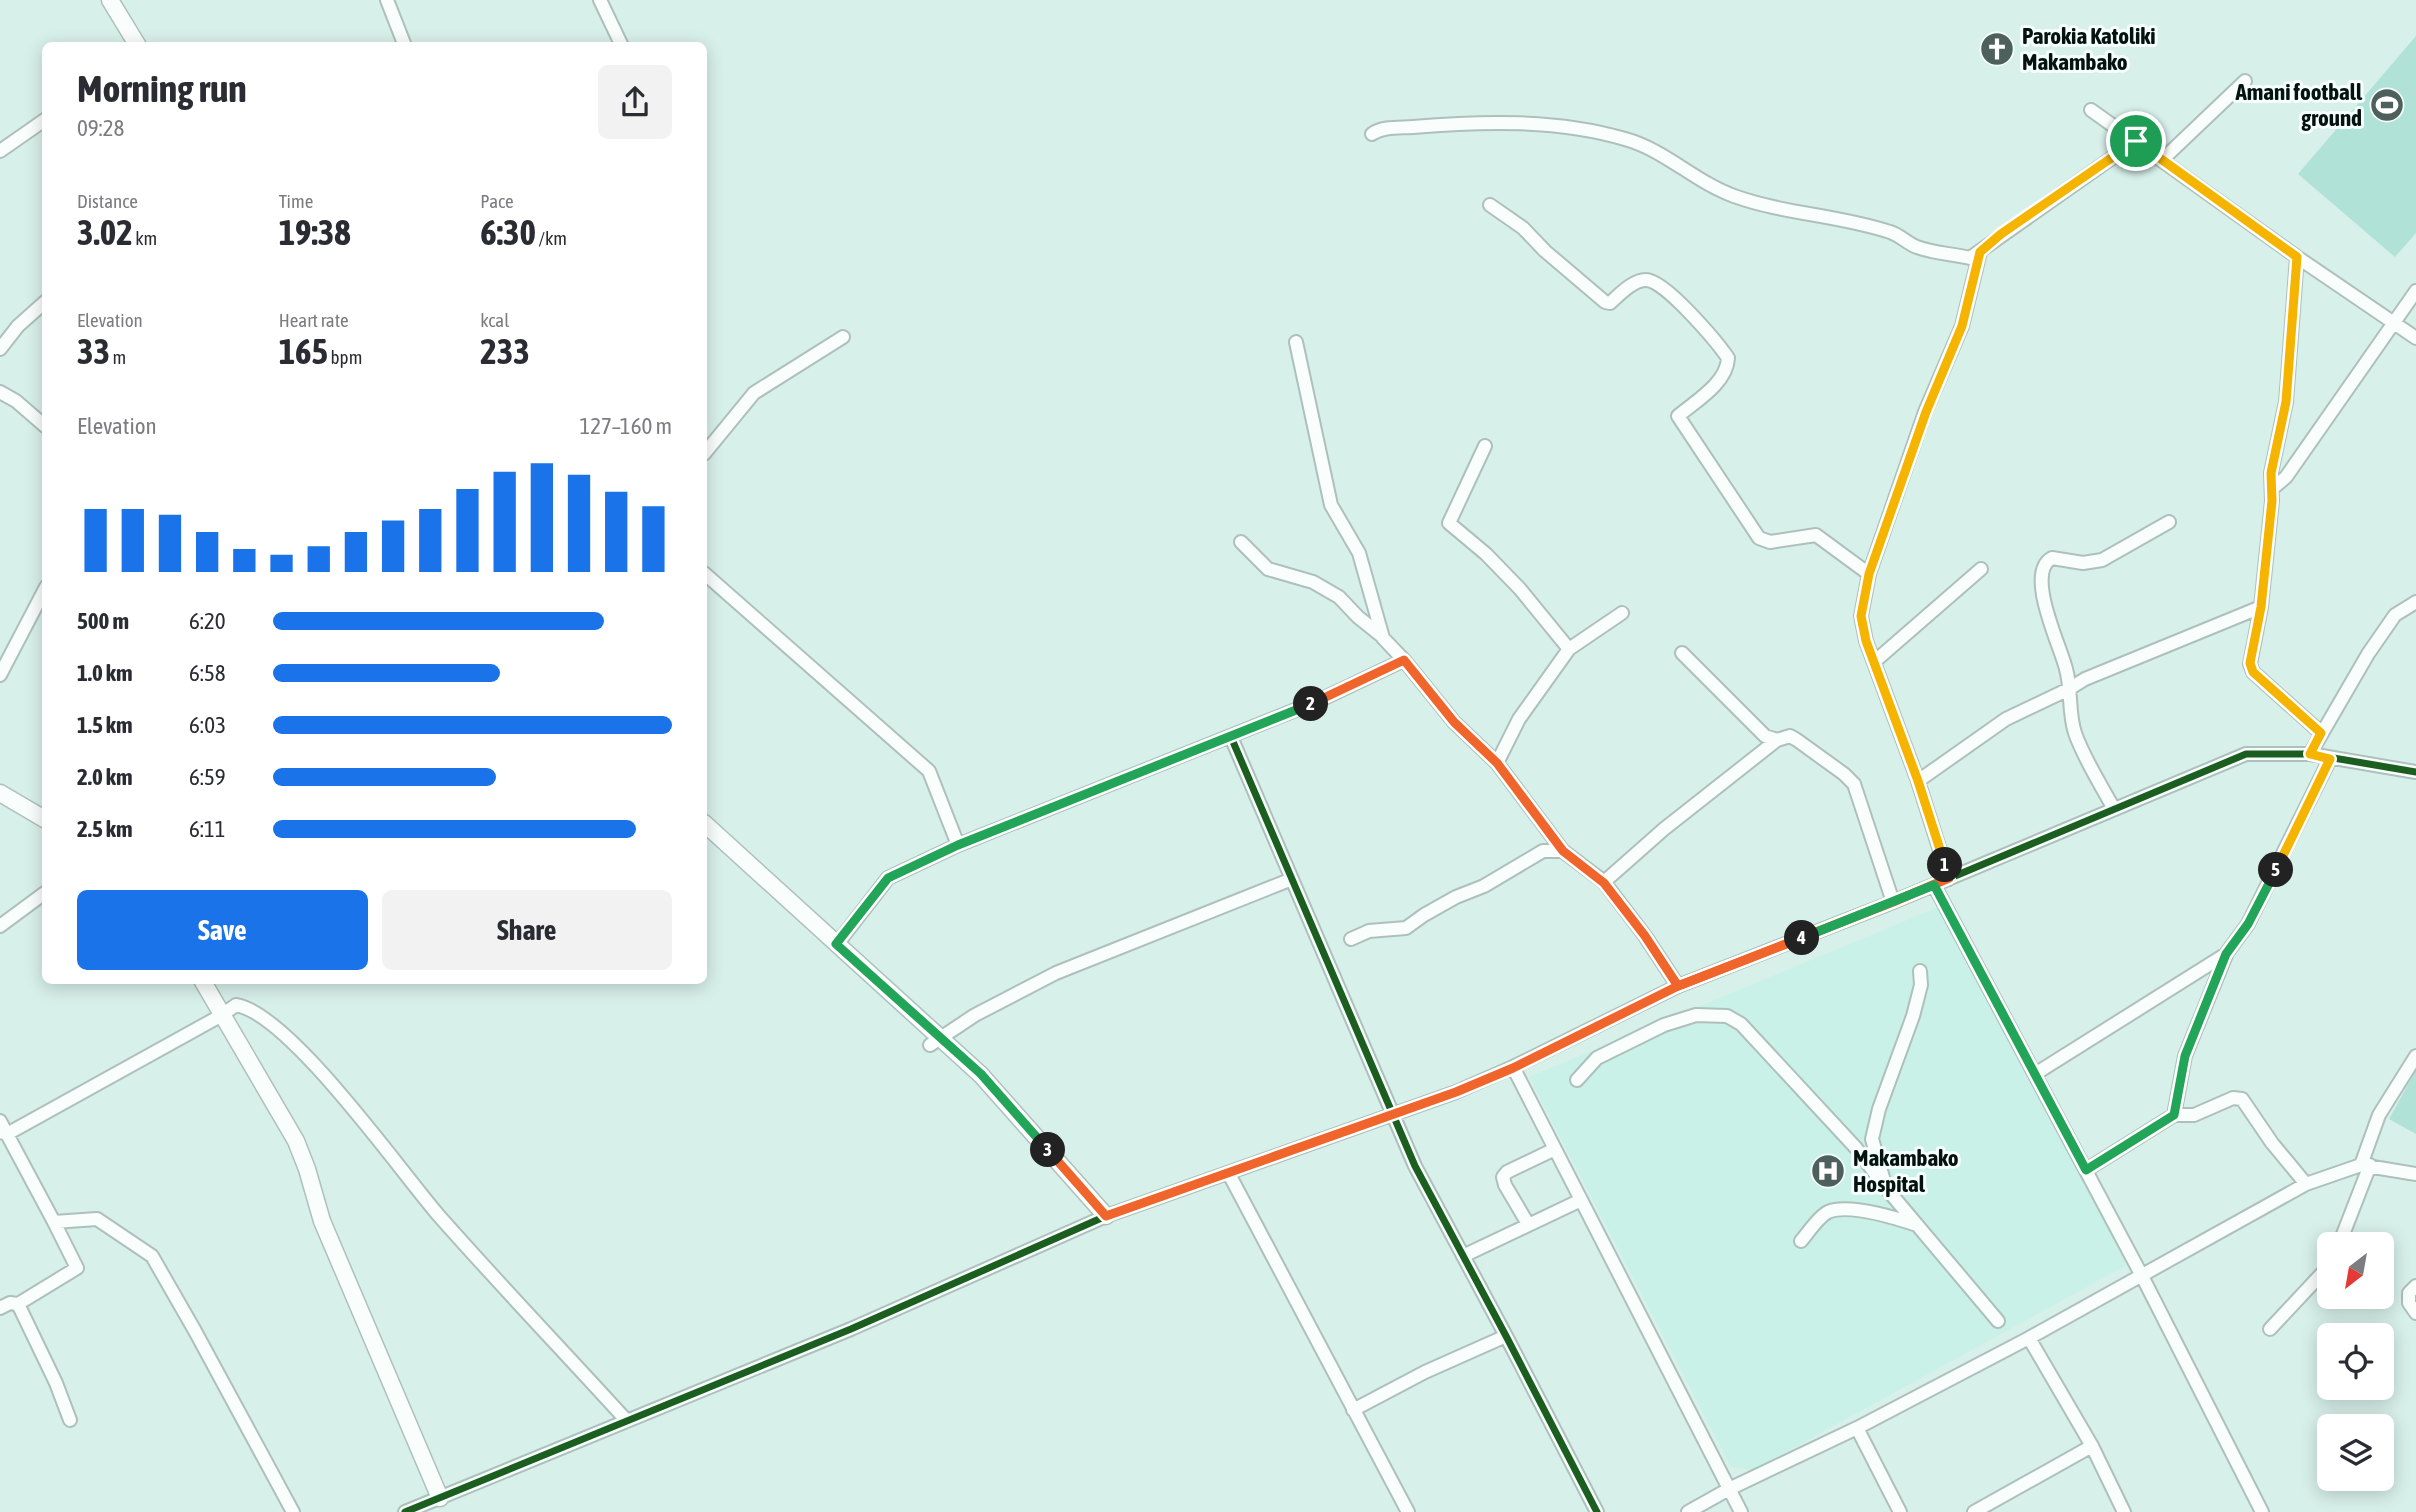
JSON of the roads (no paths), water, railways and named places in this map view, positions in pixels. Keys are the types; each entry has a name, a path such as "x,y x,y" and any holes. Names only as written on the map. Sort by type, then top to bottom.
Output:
{"street":[{"path":"110,0 136,42"},
{"path":"387,0 403,42"},
{"path":"600,0 620,42"},
{"path":"2162,160 2245,81"},
{"path":"2091,110 2416,338"},
{"path":"0,151 42,122"},
{"path":"1372,134 1388,129 1445,123 1558,127 1608,135 1627,139 1730,194 1768,207 1892,232 1917,247 1970,258 2136,141"},
{"path":"1490,205 1523,228 1545,251 1605,302 1610,303 1636,282 1645,280 1654,281 1679,301 1728,358 1728,366 1723,377 1678,416 1759,538 1770,542 1816,535 1869,574"},
{"path":"1949,878 1918,781 1874,662 1861,616 1869,574 1926,412 1962,326 1980,252"},
{"path":"2297,257 2286,402 2271,473 2272,489 2261,607 2250,663 2253,672 2321,733"},
{"path":"2272,489 2286,477 2416,291"},
{"path":"0,349 18,326 42,305"},
{"path":"707,450 754,393 843,337"},
{"path":"1296,342 1331,505 1359,553 1384,638"},
{"path":"0,392 16,401 42,424"},
{"path":"1485,446 1449,523 1486,554 1520,589 1569,649"},
{"path":"2114,809 2075,733 2069,705 2067,670 2045,607 2042,590 2044,566 2047,560 2052,558 2083,563 2102,560 2169,522"},
{"path":"1241,542 1268,569 1313,582 1339,597 1384,638 1454,722 1497,763 1563,851 1604,883 1645,936 1678,986"},
{"path":"1874,662 1981,569"},
{"path":"707,576 929,771 958,845"},
{"path":"0,675 42,595"},
{"path":"2310,754 2395,615 2416,602"},
{"path":"1918,781 2006,719 2069,689 2085,678 2261,607"},
{"path":"1497,763 1519,719 1569,649 1622,614"},
{"path":"1682,653 1765,736 1777,740"},
{"path":"836,944 888,878 958,845 1318,701 1404,660"},
{"path":"1604,883 1664,829 1777,740 1790,736 1854,784 1893,902"},
{"path":"1231,737 1415,1166 1597,1512"},
{"path":"405,1512 851,1329 1106,1216 1456,1092 1513,1068 1678,986 1893,902 2246,754 2310,754 2416,772"},
{"path":"2174,1115 2185,1056 2226,954 2248,924 2330,759"},
{"path":"0,793 42,818"},
{"path":"707,826 836,944 936,1042 981,1074 1106,1216"},
{"path":"1351,939 1369,931 1406,928 1456,897 1484,886 1543,850 1563,851"},
{"path":"936,1042 975,1015 1056,973 1292,879"},
{"path":"1934,885 2142,1276 2262,1512"},
{"path":"0,926 42,895"},
{"path":"2035,1074 2226,954"},
{"path":"1886,1188 1872,1139 1879,1109 1913,1016 1921,985 1920,971"},
{"path":"204,984 296,1141 322,1221 440,1497"},
{"path":"4,1133 236,1005 247,1007 278,1030 326,1077 439,1215 627,1421"},
{"path":"1577,1080 1597,1058 1664,1025 1696,1014 1727,1016 1741,1024 1856,1148 1886,1188 1998,1321"},
{"path":"2344,1232 2379,1115 2416,1056"},
{"path":"1513,1068 1741,1512"},
{"path":"2086,1170 2174,1115 2194,1115 2233,1098 2242,1099 2272,1143 2306,1184"},
{"path":"0,1121 77,1268 18,1304 10,1303 0,1308"},
{"path":"1528,1224 1503,1177 1507,1172 1555,1149"},
{"path":"1688,1512 2029,1338 2306,1184 2365,1165 2416,1174"},
{"path":"1229,1174 1408,1512"},
{"path":"1464,1256 1581,1200"},
{"path":"1801,1241 1826,1213 1842,1209 1893,1217 1917,1225"},
{"path":"54,1222 97,1219 152,1256 293,1512"},
{"path":"2270,1329 2317,1279"},
{"path":"2416,1286 2408,1298 2416,1313"},
{"path":"18,1304 56,1383 70,1420"},
{"path":"1353,1410 1425,1371 1506,1336"},
{"path":"2029,1338 2092,1446 2124,1512"},
{"path":"1857,1428 1900,1512"},
{"path":"1973,1512 2092,1446"}],"place":[{"name":"Parokia Katoliki Makambako","path":"1997,49"},
{"name":"Amani football ground","path":"2387,105"},
{"name":"Makambako Hospital","path":"1828,1171"}]}
